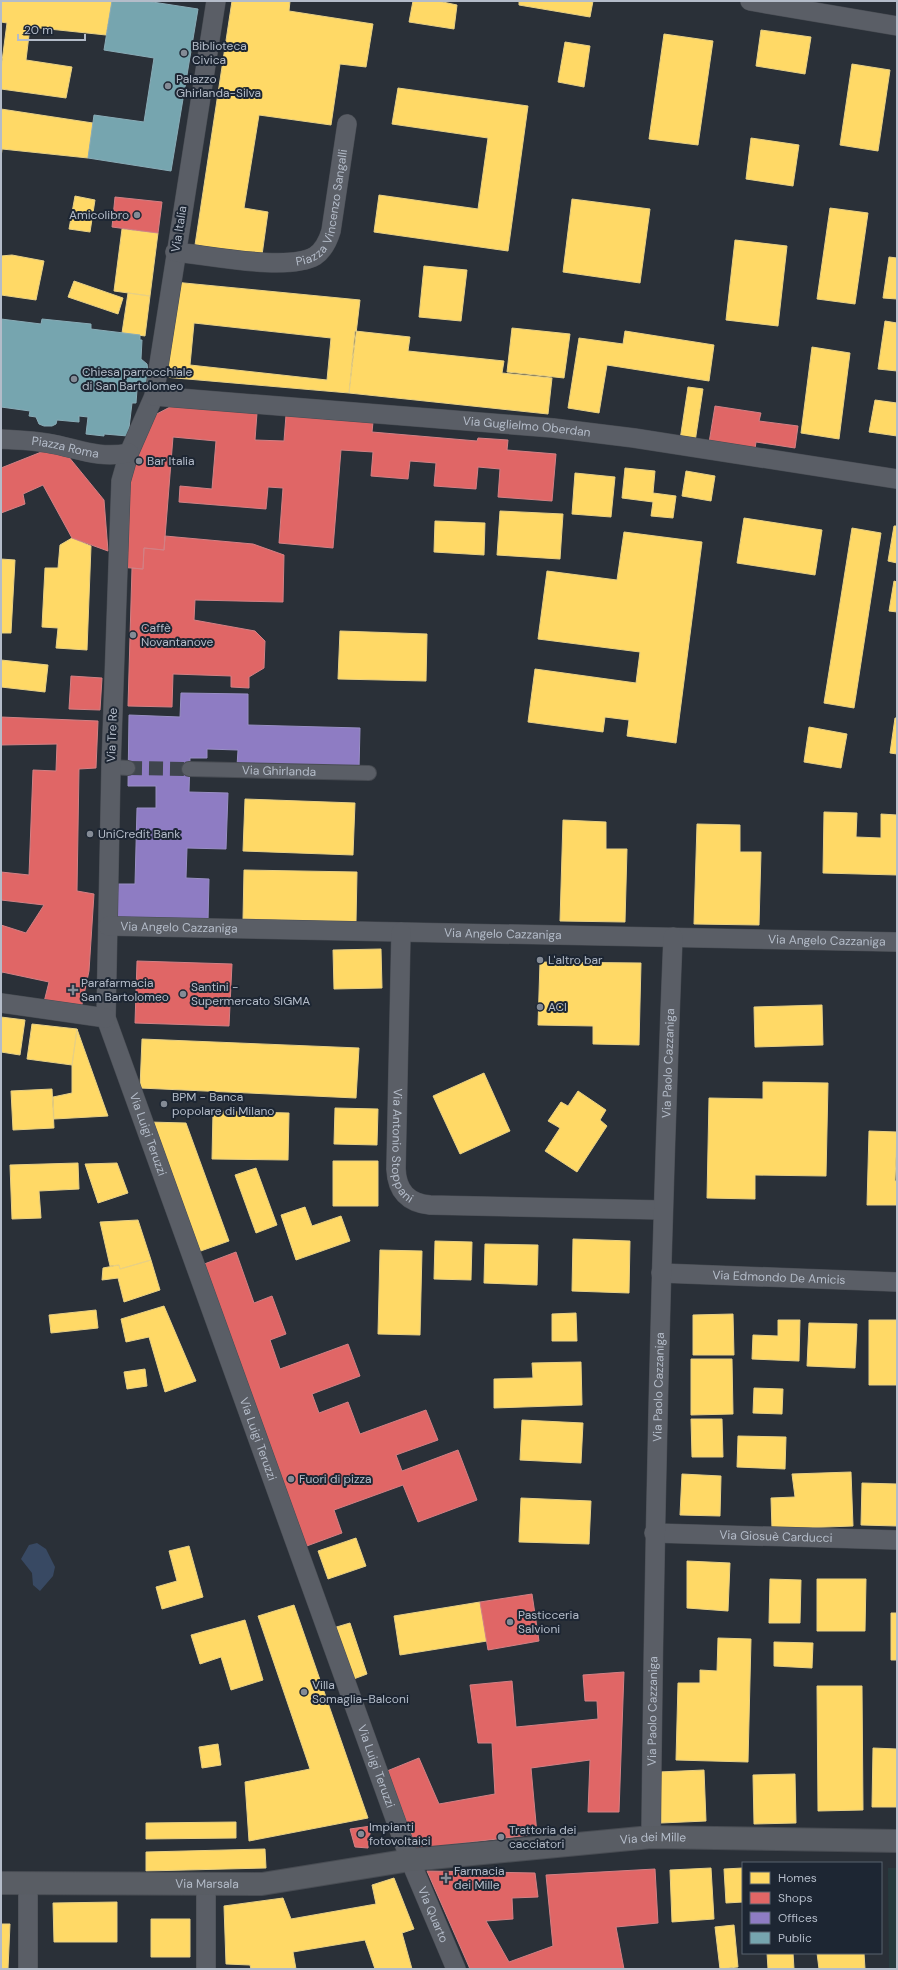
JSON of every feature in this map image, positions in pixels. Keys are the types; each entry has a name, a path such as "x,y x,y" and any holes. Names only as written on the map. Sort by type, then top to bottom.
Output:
{"main road":[{"name":"Via dei Mille","path":"410,1860 651,1837 897,1841"},
{"name":"Via Marsala","path":"1,1883 262,1884 410,1860"}],"street":[{"name":"Via Italia","path":"129,453 154,396 175,252 216,1"},
{"path":"750,1 897,26"},
{"name":"Piazza Vincenzo Sangalli","path":"175,252 281,263 302,261 318,254 326,244 332,231 347,124"},
{"name":"Via Guglielmo Oberdan","path":"154,396 559,429 640,439 897,479"},
{"name":"Piazza Roma","path":"1,439 46,442 91,454 109,455 129,453"},
{"name":"Via Tre Re","path":"106,1018 108,926 120,767 121,490 123,472 129,453"},
{"name":"Via Ghirlanda","path":"189,769 369,773"},
{"name":"Via Angelo Cazzaniga","path":"108,926 897,942"},
{"name":"Via Antonio Stoppani","path":"401,932 396,1169 398,1183 405,1195 416,1202 430,1205 662,1210"},
{"name":"Via Paolo Cazzaniga","path":"651,1837 654,1533 662,1210 674,937"},
{"path":"1,1003 106,1018"},
{"name":"Via Luigi Teruzzi","path":"106,1018 410,1860"},
{"name":"Via Edmondo De Amicis","path":"661,1273 897,1282"},
{"name":"Via Giosuè Carducci","path":"654,1533 897,1540"},
{"name":"Via Quarto","path":"410,1860 456,1969"},
{"path":"206,1883 206,1969"},
{"path":"28,1884 28,1969"}],"green space":[{"path":"888,1868 897,1868 897,1969 889,1969"}],"water":[{"path":"37,1543 46,1549 55,1567 53,1576 40,1591 33,1585 32,1573 21,1559 29,1545"}],"building: Homes":[{"path":"1,1 112,1 106,35 30,27 26,60 72,67 66,98 1,89 1,69 7,23 1,22"},
{"path":"232,1 290,1 289,11 373,24 366,67 340,64 331,125 259,115 244,208 268,212 262,255 195,245"},
{"path":"413,1 438,1 457,5 454,29 409,22"},
{"path":"519,1 593,1 590,17 519,5"},
{"path":"761,30 811,37 805,74 756,66"},
{"path":"664,34 713,41 698,145 649,139"},
{"path":"565,42 590,46 584,87 558,82"},
{"path":"852,64 890,70 878,151 840,145"},
{"path":"398,88 528,106 508,251 374,232 379,195 478,209 488,138 392,124"},
{"path":"1,109 93,123 88,158 2,149 1,158"},
{"path":"751,138 799,145 793,186 746,179"},
{"path":"75,196 95,200 90,232 69,229"},
{"path":"572,199 650,209 640,283 563,272"},
{"path":"830,208 868,213 855,304 817,299"},
{"path":"122,229 158,233 150,296 114,291"},
{"path":"735,240 787,246 778,326 726,320"},
{"path":"12,255 44,261 36,300 1,295 1,256"},
{"path":"889,257 897,258 897,299 883,298"},
{"path":"424,266 467,270 461,321 419,317"},
{"path":"74,281 123,298 118,314 68,297"},
{"path":"174,282 360,300 349,393 164,377","holes":["194,323 331,338 327,380 190,365"]},
{"path":"128,293 150,296 145,336 122,333"},
{"path":"885,321 897,323 897,371 878,369"},
{"path":"512,328 570,334 564,378 507,372"},
{"path":"355,331 410,337 408,351 504,361 502,373 552,378 548,414 349,393"},
{"path":"625,331 714,345 709,381 607,365 599,413 568,408 579,338 623,344"},
{"path":"812,347 850,353 839,439 801,433"},
{"path":"688,387 703,389 695,442 680,440"},
{"path":"875,400 897,403 897,436 869,432"},
{"path":"625,468 655,471 653,493 676,496 673,518 651,516 653,502 622,498"},
{"path":"686,471 715,476 711,501 682,496"},
{"path":"575,473 615,477 611,517 572,514"},
{"path":"500,511 563,514 560,559 497,555"},
{"path":"744,518 822,530 815,575 737,563"},
{"path":"435,521 485,523 484,555 434,552"},
{"path":"894,526 897,526 897,563 888,561"},
{"path":"852,528 881,533 854,708 824,703"},
{"path":"624,532 702,542 676,743 627,736 629,720 605,717 603,732 528,722 535,669 636,683 640,652 538,639 547,571 617,580"},
{"path":"72,538 91,546 87,650 56,648 58,628 42,627 45,568 58,568 60,545"},
{"path":"1,559 15,560 11,633 1,633"},
{"path":"894,581 897,582 897,612 889,611"},
{"path":"340,631 427,634 426,681 338,679"},
{"path":"1,660 48,665 45,692 1,687"},
{"path":"895,718 897,718 897,754 890,753"},
{"path":"809,727 847,734 841,768 804,762"},
{"path":"245,799 355,803 353,855 243,851"},
{"path":"824,812 857,813 856,837 881,838 881,814 897,815 897,875 823,873"},
{"path":"563,820 606,822 606,849 627,849 625,922 560,921"},
{"path":"697,824 740,825 740,852 761,852 759,925 694,924"},
{"path":"244,870 357,872 356,922 243,919"},
{"path":"381,949 382,988 334,989 333,950"},
{"path":"540,962 641,963 639,1045 593,1044 593,1026 538,1025"},
{"path":"822,1005 823,1045 755,1047 754,1007"},
{"path":"1,1017 25,1020 20,1055 1,1052"},
{"path":"32,1024 77,1029 72,1065 27,1059"},
{"path":"77,1029 108,1116 54,1119 53,1097 72,1093 72,1065"},
{"path":"142,1039 359,1048 356,1098 140,1088"},
{"path":"484,1073 510,1131 460,1154 433,1096"},
{"path":"763,1082 828,1083 826,1176 755,1175 755,1199 707,1198 709,1098 763,1099"},
{"path":"52,1089 54,1128 13,1130 11,1091"},
{"path":"578,1091 606,1110 600,1120 607,1126 577,1172 545,1151 560,1128 548,1121 561,1102 568,1106"},
{"path":"335,1108 378,1109 377,1145 334,1144"},
{"path":"213,1111 289,1113 288,1160 212,1159"},
{"path":"149,1122 186,1123 229,1241 195,1253"},
{"path":"869,1131 897,1132 895,1181 897,1181 897,1205 867,1205"},
{"path":"333,1161 378,1161 378,1206 333,1206"},
{"path":"78,1163 79,1189 39,1191 41,1218 12,1219 10,1165"},
{"path":"117,1163 128,1193 98,1203 85,1164"},
{"path":"256,1168 277,1225 256,1233 235,1175"},
{"path":"305,1207 312,1226 341,1216 350,1241 296,1260 281,1215"},
{"path":"138,1220 151,1260 120,1269 119,1265 110,1266 100,1222"},
{"path":"573,1239 630,1241 629,1293 572,1291"},
{"path":"435,1241 472,1242 471,1280 434,1279"},
{"path":"485,1244 538,1245 537,1285 484,1283"},
{"path":"380,1250 422,1251 420,1335 378,1334"},
{"path":"151,1260 160,1290 124,1302 118,1278 102,1280 103,1268 119,1265 120,1269"},
{"path":"164,1306 196,1381 165,1392 149,1337 126,1342 121,1319"},
{"path":"96,1310 98,1328 51,1333 49,1315"},
{"path":"576,1313 577,1341 552,1341 552,1314"},
{"path":"733,1314 734,1355 693,1355 693,1315"},
{"path":"778,1320 800,1320 799,1361 752,1359 753,1335 778,1336"},
{"path":"869,1320 897,1320 897,1385 869,1385"},
{"path":"809,1323 857,1324 855,1368 807,1366"},
{"path":"691,1359 732,1359 733,1414 691,1415"},
{"path":"581,1362 582,1405 494,1408 494,1379 533,1378 532,1363"},
{"path":"145,1369 147,1386 127,1389 124,1372"},
{"path":"754,1388 783,1389 782,1414 753,1413"},
{"path":"691,1419 722,1419 723,1457 692,1457"},
{"path":"522,1420 583,1423 581,1463 520,1460"},
{"path":"738,1436 786,1437 785,1469 737,1467"},
{"path":"851,1472 853,1526 772,1529 771,1498 795,1497 792,1474"},
{"path":"682,1474 721,1476 720,1516 680,1515"},
{"path":"862,1483 897,1484 897,1526 861,1525"},
{"path":"521,1498 591,1501 589,1544 519,1542"},
{"path":"356,1538 366,1566 328,1579 318,1551"},
{"path":"189,1546 203,1597 162,1609 156,1587 177,1581 169,1551"},
{"path":"687,1561 730,1563 728,1611 687,1608"},
{"path":"770,1579 801,1580 800,1623 769,1623"},
{"path":"817,1579 866,1579 865,1631 817,1631"},
{"path":"480,1602 487,1641 400,1655 394,1616"},
{"name":"Villa Somaglia-Balconi","path":"294,1605 368,1818 249,1841 245,1782 310,1769 258,1616"},
{"path":"891,1613 897,1613 897,1660 891,1660"},
{"path":"245,1620 263,1680 231,1690 221,1657 200,1664 191,1635"},
{"path":"350,1623 367,1674 351,1680 333,1628"},
{"path":"718,1638 751,1639 748,1762 676,1760 678,1683 700,1683 700,1670 717,1671"},
{"path":"774,1642 813,1643 812,1668 774,1666"},
{"path":"817,1686 862,1686 863,1810 818,1811"},
{"path":"218,1744 221,1765 202,1768 199,1747"},
{"path":"873,1748 897,1749 897,1807 872,1807"},
{"path":"704,1770 706,1821 661,1823 659,1772"},
{"path":"795,1774 796,1823 754,1824 753,1775"},
{"path":"236,1822 236,1838 146,1839 146,1823"},
{"path":"265,1849 266,1868 146,1871 146,1852"},
{"path":"711,1868 714,1919 672,1922 670,1870"},
{"path":"742,1868 742,1902 726,1903 724,1869"},
{"path":"394,1878 414,1929 402,1933 412,1969 375,1969 365,1940 293,1952 296,1969 251,1969 250,1965 226,1964 224,1906 283,1898 291,1919 376,1904 372,1885"},
{"path":"117,1902 117,1942 54,1942 53,1903"},
{"path":"151,1919 190,1919 190,1957 151,1957"},
{"path":"1,1924 10,1924 8,1969 1,1969"},
{"path":"734,1925 738,1967 720,1969 715,1927"},
{"path":"767,1954 793,1954 794,1969 768,1969"},
{"path":"817,1954 864,1954 865,1969 819,1969"}],"building: Shops":[{"name":"Amicolibro","path":"115,197 162,202 158,233 112,227"},
{"path":"172,406 257,413 255,440 284,441 286,415 373,422 372,432 477,441 478,438 508,440 507,450 556,454 552,501 498,497 500,469 478,467 476,489 434,486 436,463 410,461 408,479 371,476 373,452 341,450 333,548 279,543 283,488 268,487 266,509 179,502 180,486 212,489 216,441 173,437 164,550 144,548 143,569 119,567 126,479 151,417"},
{"path":"715,406 761,413 759,421 798,426 795,448 756,442 754,456 708,449"},
{"path":"59,445 104,500 108,551 72,538 43,485 23,494 25,504 1,513 1,468"},
{"path":"165,536 253,544 284,555 283,602 195,600 194,620 255,631 265,641 264,668 249,677 249,688 231,687 231,676 173,674 172,707 128,706 132,568 143,569 144,548 164,550"},
{"path":"71,676 102,678 100,710 69,709"},
{"path":"1,717 98,721 96,768 79,769 77,891 94,894 89,971 81,1009 44,1002 49,982 2,972 1,976 1,925 26,933 44,905 1,900 1,872 29,875 33,770 56,771 57,744 1,745"},
{"name":"Santini - Supermercato SIGMA","path":"137,961 232,964 229,1026 135,1023"},
{"path":"236,1252 254,1303 272,1296 286,1334 270,1340 280,1369 348,1344 360,1376 312,1394 319,1413 348,1402 360,1434 426,1410 438,1440 396,1455 402,1471 458,1450 477,1500 418,1522 403,1485 334,1510 342,1533 304,1547 199,1266"},
{"name":"Pasticceria Salvioni","path":"532,1594 539,1641 488,1650 480,1602"},
{"path":"624,1672 619,1812 588,1812 590,1760 531,1768 537,1834 417,1849 387,1771 419,1758 439,1804 495,1794 492,1743 478,1743 470,1685 512,1681 516,1727 598,1719 597,1701 585,1701 583,1675"},
{"name":"Impianti fotovoltaici","path":"371,1826 368,1848 355,1847 350,1829"},
{"path":"655,1869 658,1923 616,1927 624,1969 470,1969 427,1871 535,1873 538,1897 512,1898 513,1919 486,1921 509,1962 553,1946 546,1875"}],"building: Offices":[{"path":"181,693 248,694 248,725 360,728 359,769 237,766 238,750 207,749 207,758 190,758 189,792 228,793 226,849 187,848 186,878 209,879 208,921 116,918 117,884 135,884 137,808 156,808 156,786 128,786 129,715 180,717"}],"building: Public":[{"name":"Palazzo Ghirlanda-Silva","path":"112,1 146,1 198,9 171,171 88,158 94,115 144,122 154,58 104,50"},
{"name":"Chiesa parrocchiale di San Bartolomeo","path":"1,319 41,324 42,319 91,324 91,329 140,335 140,340 142,340 141,359 147,364 149,377 144,386 137,390 136,403 132,403 128,436 86,434 88,417 79,416 79,422 57,420 56,424 52,426 44,426 39,424 36,417 29,416 30,411 1,407"}],"tunnel":[{"path":"128,768 189,769"}],"place":[{"name":"Biblioteca Civica","path":"184,53"},
{"name":"Palazzo Ghirlanda-Silva","path":"168,86"},
{"name":"Amicolibro","path":"137,215"},
{"name":"Chiesa parrocchiale di San Bartolomeo","path":"74,379"},
{"name":"Bar Italia","path":"139,461"},
{"name":"Caffè Novantanove","path":"133,635"},
{"name":"UniCredit Bank","path":"90,834"},
{"name":"L'altro bar","path":"540,960"},
{"name":"Parafarmacia San Bartolomeo","path":"73,990"},
{"name":"Santini - Supermercato SIGMA","path":"183,994"},
{"name":"ACI","path":"540,1007"},
{"name":"BPM - Banca popolare di Milano","path":"164,1104"},
{"name":"Fuori di pizza","path":"291,1479"},
{"name":"Pasticceria Salvioni","path":"510,1622"},
{"name":"Villa Somaglia-Balconi","path":"304,1692"},
{"name":"Impianti fotovoltaici","path":"361,1834"},
{"name":"Trattoria dei cacciatori","path":"501,1837"},
{"name":"Farmacia dei Mille","path":"446,1878"}]}
